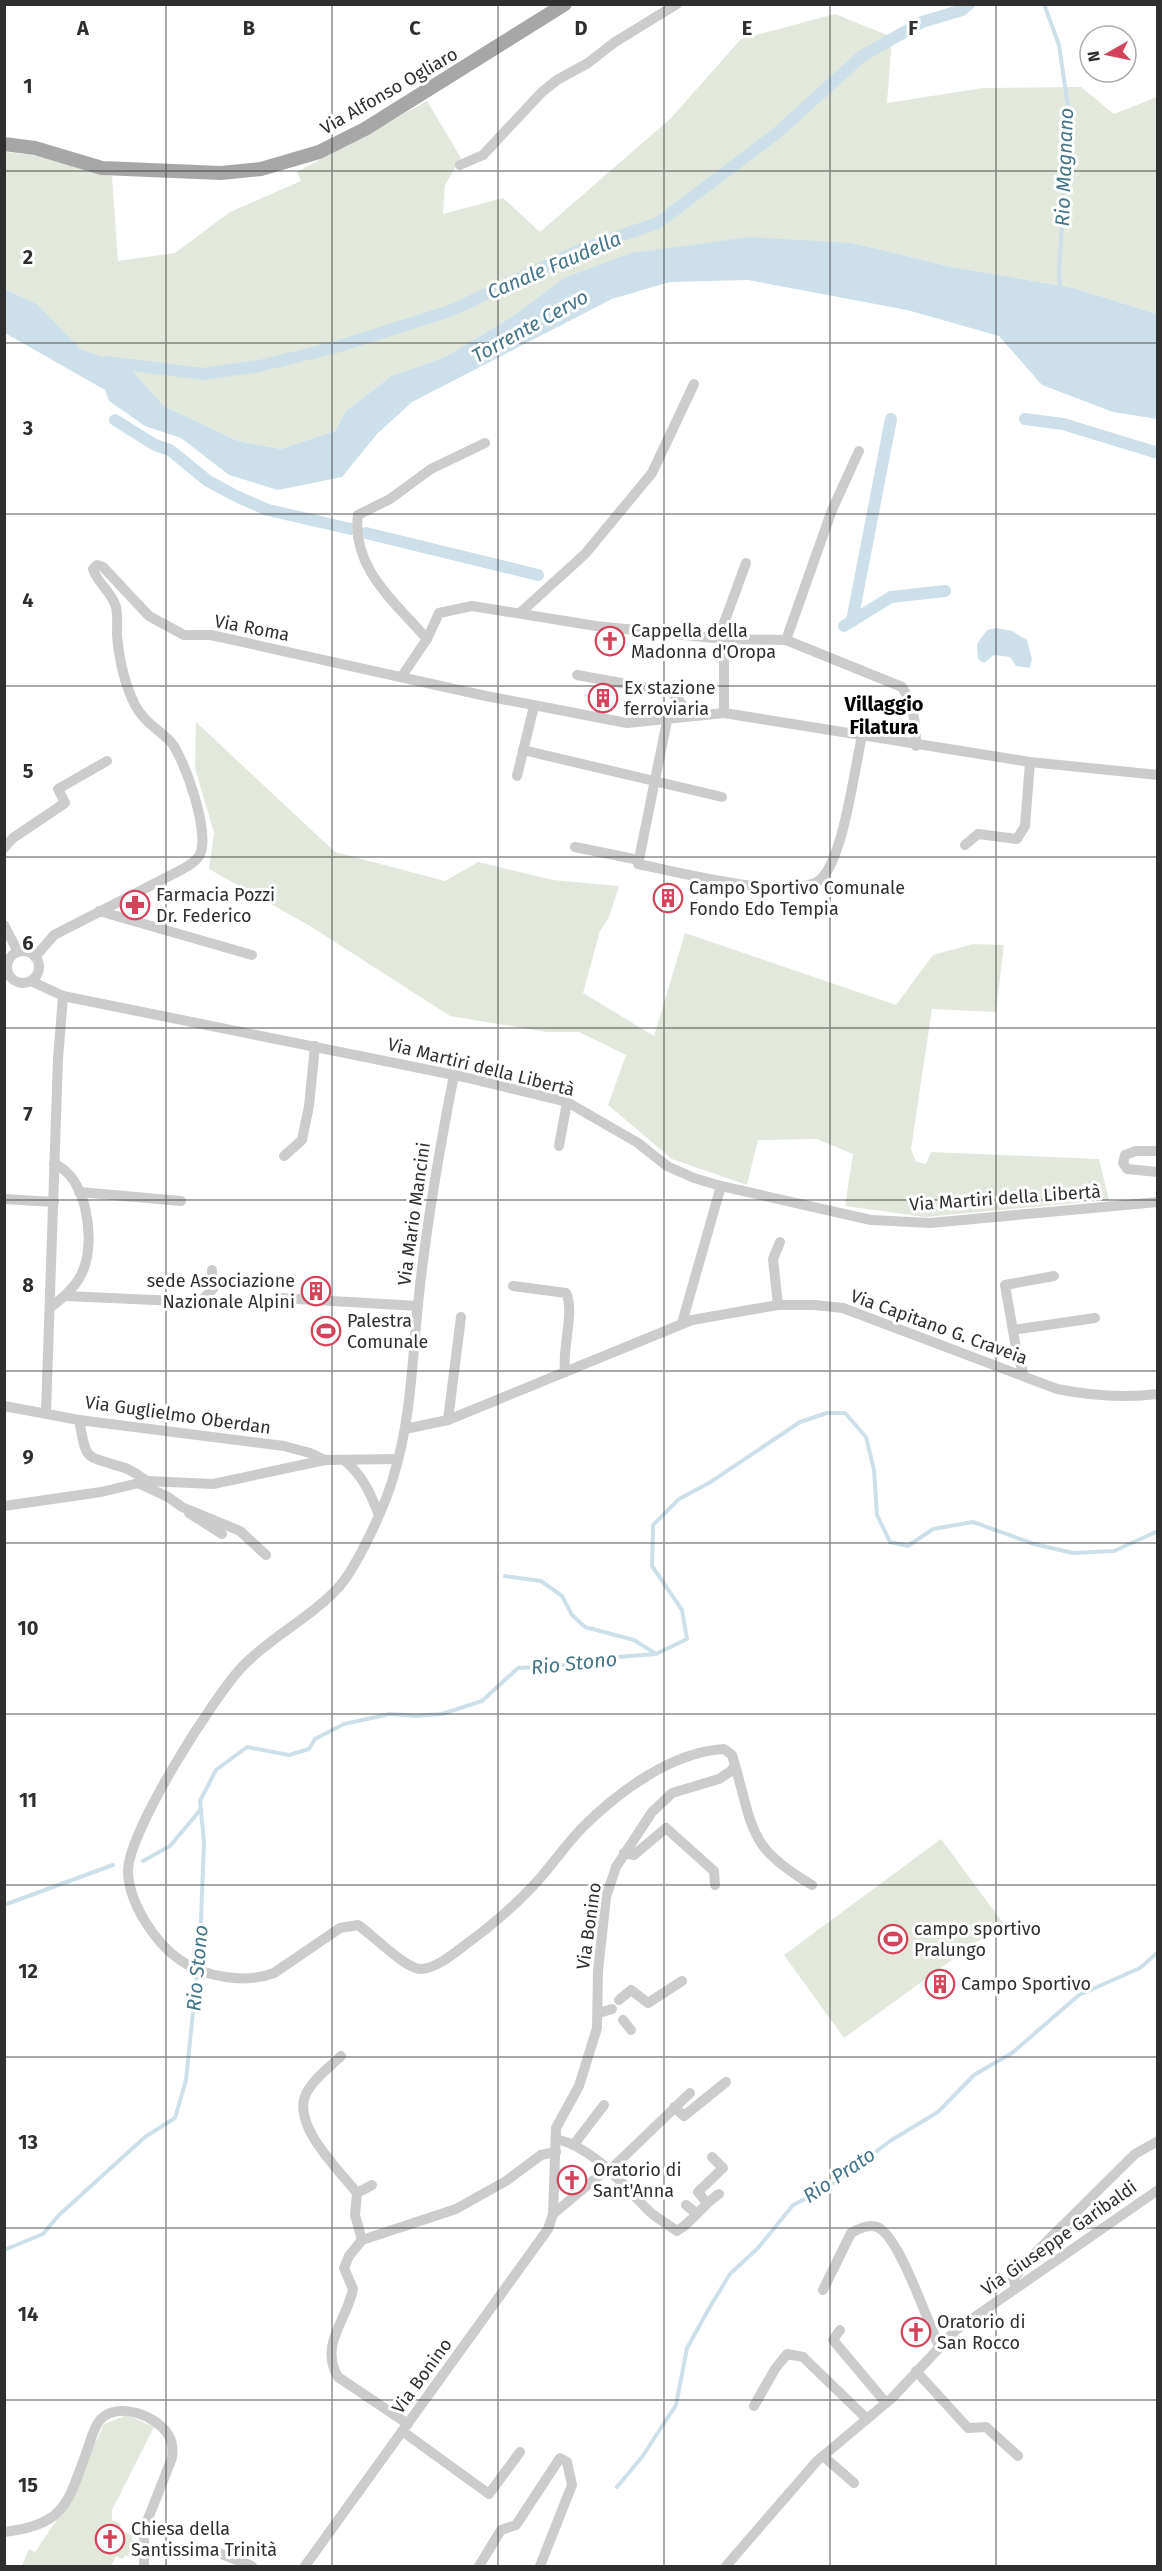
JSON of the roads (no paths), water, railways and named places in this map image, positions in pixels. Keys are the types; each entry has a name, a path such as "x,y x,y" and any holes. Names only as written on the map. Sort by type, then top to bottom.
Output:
{"main road":[{"name":"Via Alfonso Ogliaro","path":"4,144 35,148 102,168 221,173 261,169 319,152 364,129 565,4"}],"street":[{"path":"460,165 483,155 542,92 557,80 588,63 615,42 677,4"},
{"path":"520,613 585,554 652,473 694,384"},
{"path":"427,639 398,610 377,584 365,559 356,529 358,515 390,499 431,469 485,443"},
{"path":"786,640 832,510 859,451"},
{"path":"724,713 724,623 730,600 746,563"},
{"name":"Via Roma","path":"35,957 54,935 193,862 200,854 202,839 199,816 177,752 136,708 130,695 120,662 116,606 106,589 95,578 93,569 98,565 103,567 149,616 184,635 211,635 534,706 627,723 667,721 692,715 724,713 916,746 1030,762 1158,776"},
{"path":"402,676 427,639 439,613 472,606 596,626 723,639 786,640 902,687 910,699 916,719 916,746"},
{"path":"577,675 671,692 692,715"},
{"path":"517,776 534,706"},
{"path":"667,721 638,864 763,888 810,886 822,877 836,852 862,736"},
{"path":"523,750 722,797"},
{"path":"4,848 12,838 65,803 58,789 107,762"},
{"path":"965,845 978,834 1017,839 1025,826 1030,762"},
{"path":"575,847 639,860"},
{"path":"99,911 252,956"},
{"path":"4,925 18,952"},
{"path":"18,952 27,952 35,957 39,967 31,981 16,982 6,969 9,958 18,952"},
{"name":"Via Martiri della Libertà","path":"31,981 63,996 454,1075 567,1102 638,1143 667,1166 721,1186 872,1220 930,1223 1158,1202"},
{"path":"46,1412 54,1164 63,996"},
{"path":"284,1156 302,1140 309,1106 315,1046"},
{"name":"Via Mario Mancini","path":"405,1429 414,1372 418,1306 432,1194 454,1075"},
{"path":"559,1146 567,1102"},
{"path":"1158,1151 1136,1151 1125,1155 1123,1163 1127,1169 1158,1172"},
{"path":"51,1307 77,1282 84,1267 88,1247 86,1206 62,1166 54,1164"},
{"path":"682,1323 721,1186"},
{"path":"79,1192 181,1201"},
{"path":"4,1199 54,1202"},
{"path":"778,1305 773,1259 780,1242"},
{"path":"65,1296 201,1302 213,1289 212,1270"},
{"path":"1024,1376 1005,1285 1054,1276"},
{"path":"513,1286 566,1293 571,1303 563,1353 565,1372"},
{"path":"280,1298 418,1306"},
{"name":"Via Capitano G. Craveia","path":"405,1429 448,1420 682,1323 778,1305 843,1308 1058,1389 1092,1396 1129,1398 1158,1394"},
{"path":"448,1420 461,1317"},
{"path":"1013,1330 1095,1318"},
{"name":"Via Guglielmo Oberdan","path":"4,1406 79,1419 284,1446 325,1460 398,1459"},
{"path":"79,1419 89,1455 97,1461 124,1467 198,1521 222,1534"},
{"path":"405,1429 393,1480 357,1562 336,1590 250,1660 213,1702 135,1839 128,1872 132,1894 148,1924 169,1953 188,1966 211,1974 243,1979 263,1977 274,1973 340,1928 358,1925 376,1937 405,1964 421,1969 443,1961 492,1924 533,1886 583,1827 642,1780 707,1750 724,1749 732,1755 754,1836 771,1857 812,1886"},
{"path":"4,1506 101,1492 143,1482 213,1485 325,1460"},
{"path":"345,1461 356,1470 370,1491 378,1513"},
{"path":"182,1508 240,1531 266,1555"},
{"name":"Via Bonino","path":"305,2566 548,2229 553,2214 556,2128 579,2086 612,2014 598,1971 606,1897 616,1867 652,1812 672,1793 719,1779 731,1771 735,1765"},
{"path":"624,1854 634,1856 666,1828 714,1871 714,1885"},
{"path":"619,2000 631,1990 648,2003 682,1981"},
{"path":"612,2014 631,2030"},
{"path":"340,2056 312,2084 306,2093 303,2110 314,2139 357,2193 355,2215 362,2240"},
{"path":"674,2107 684,2116 726,2082"},
{"path":"553,2214 608,2170 690,2093"},
{"path":"575,2143 604,2105"},
{"path":"556,2139 575,2143 608,2170 651,2213 677,2230 706,2202 719,2194"},
{"path":"1016,2287 1013,2279 1036,2252 1135,2154 1158,2141"},
{"path":"520,2452 489,2494 338,2377 332,2365 330,2348 353,2289 344,2268 349,2256 362,2240 456,2209 506,2181 541,2155 555,2152"},
{"path":"706,2202 698,2192 723,2168 712,2157"},
{"path":"357,2193 372,2185"},
{"name":"Via Giuseppe Garibaldi","path":"726,2566 823,2456 886,2403 956,2330 1158,2190"},
{"path":"686,2205 696,2213"},
{"path":"823,2290 851,2233 870,2226 878,2228 897,2247 939,2346"},
{"path":"840,2330 833,2340 886,2403"},
{"path":"754,2406 775,2368 788,2354 803,2357 867,2419"},
{"path":"916,2371 968,2428 986,2427 1018,2456"},
{"path":"4,2532 50,2521 69,2497 98,2422 111,2413 134,2412 160,2425 169,2435 173,2445 172,2458 144,2529 144,2566"},
{"path":"823,2456 854,2483"},
{"path":"479,2566 501,2530 516,2524 560,2458 567,2462 572,2486 540,2566"},
{"path":"214,2551 252,2566"}],"water":[{"name":"Torrente Cervo","path":"750,237 853,243 952,267 1074,288 1157,314 1157,419 1113,412 1042,385 999,336 907,310 748,280 670,282 612,299 412,402 377,434 342,477 278,490 229,475 181,438 145,426 109,401 105,390 5,333 5,289 37,304 81,349 129,367 164,406 238,441 281,449 335,431 346,411 391,376 445,357 513,316 564,278 631,253"},
{"path":"997,628 1012,631 1027,640 1032,659 1030,668 1016,666 1010,657 994,655 984,663 978,659 977,644 987,630"}],"waterway":[{"name":"Canale Faudella","path":"106,362 204,374 259,366 333,348 450,311 584,248 658,223 777,133 862,56 922,22 962,10 969,4"},
{"name":"Rio Magnano","path":"1044,4 1059,45 1069,114 1059,271 1060,288"},
{"path":"844,626 852,621 891,419"},
{"path":"1025,419 1063,424 1158,453"},
{"path":"115,420 155,445 170,450 208,481 236,496 268,510 351,529"},
{"path":"366,533 538,575"},
{"path":"852,621 891,597 945,591"},
{"name":"Rio Stono","path":"4,2250 43,2234 59,2215 145,2137 175,2118 186,2080 200,1945 204,1842 200,1801 216,1770 247,1747 289,1755 309,1749 315,1739 344,1724 390,1714 416,1716 442,1714 482,1701 518,1668 569,1665 591,1659 656,1654 687,1639 682,1610 652,1566 653,1525 679,1499 709,1483 800,1422 827,1413 845,1413 866,1437 874,1470 877,1515 890,1542 908,1546 933,1529 973,1522 1034,1544 1073,1553 1114,1551 1158,1531"},
{"path":"505,1576 541,1581 562,1596 572,1615 585,1627 634,1640 656,1654"},
{"path":"143,1861 170,1846 201,1809"},
{"path":"4,1905 113,1865"},
{"name":"Rio Prato","path":"617,2487 642,2457 676,2405 687,2348 730,2274 758,2248 793,2205 827,2188 890,2141 938,2112 974,2075 1012,2053 1079,1995 1140,1968 1158,1952"}],"place":[{"name":"Cappella della Madonna d'Oropa","path":"610,641"},
{"name":"Ex stazione ferroviaria","path":"603,698"},
{"name":"Campo Sportivo Comunale Fondo Edo Tempia","path":"668,898"},
{"name":"Farmacia Pozzi Dr. Federico","path":"135,905"},
{"name":"sede Associazione Nazionale Alpini","path":"316,1291"},
{"name":"Palestra Comunale","path":"326,1331"},
{"name":"campo sportivo Pralungo","path":"893,1939"},
{"name":"Campo Sportivo","path":"940,1984"},
{"name":"Oratorio di Sant'Anna","path":"572,2180"},
{"name":"Oratorio di San Rocco","path":"916,2332"},
{"name":"Chiesa della Santissima Trinità","path":"110,2539"}],"district":[{"name":"Villaggio Filatura","path":"884,716"}]}
